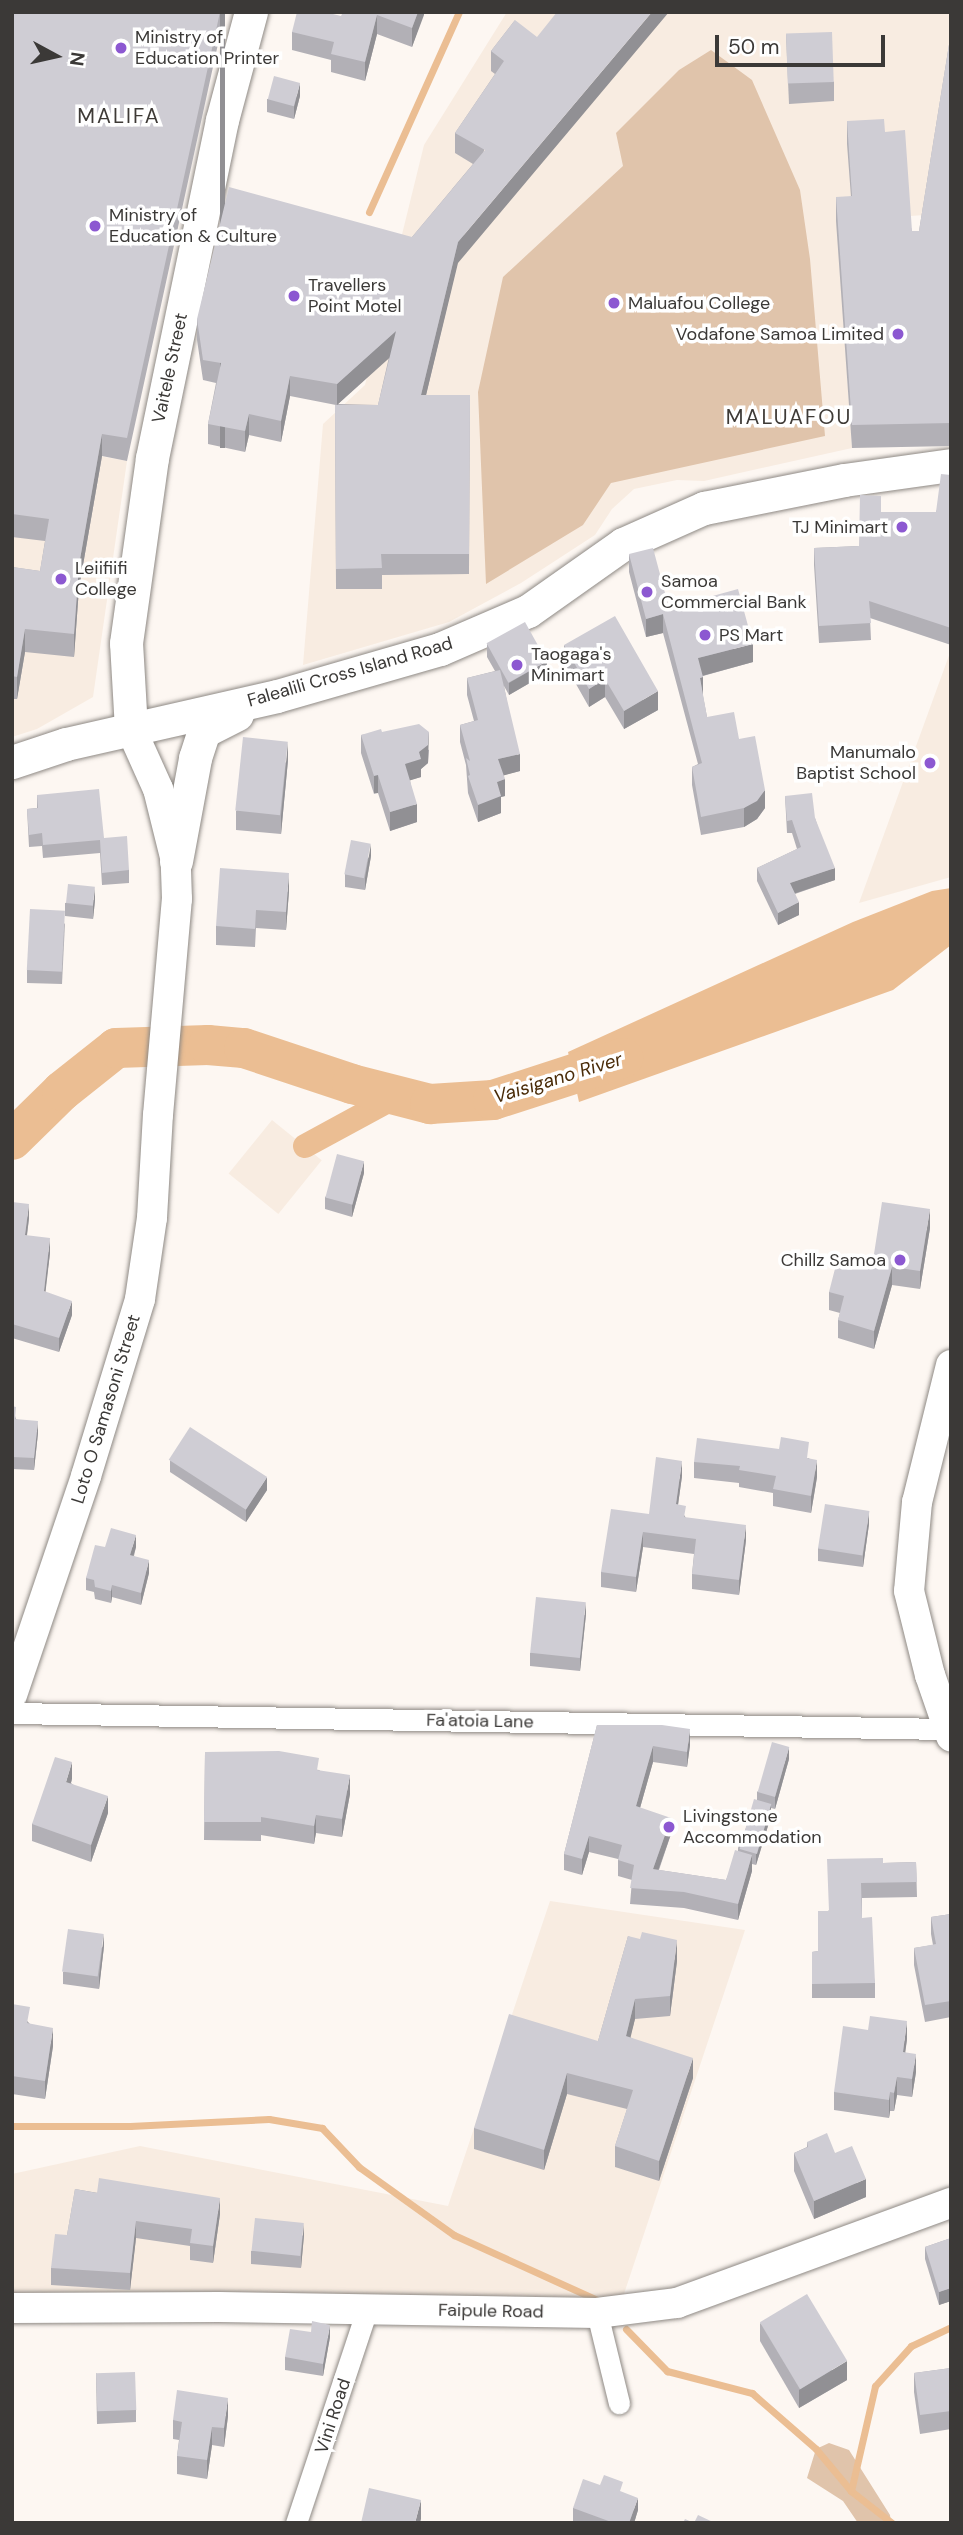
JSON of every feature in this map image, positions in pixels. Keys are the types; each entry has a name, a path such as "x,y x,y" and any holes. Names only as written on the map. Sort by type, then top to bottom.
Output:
{"main road":[{"name":"Vaitele Street","path":"131,729 125,643 152,458 222,120 251,12"},
{"name":"Falealili Cross Island Road","path":"12,762 66,744 278,696 440,649 528,611 623,544 704,508 844,480 951,465"},
{"path":"176,861 195,758 204,731 219,721 278,696"},
{"path":"131,729 158,789 176,861"},
{"name":"Loto O Samasoni Street","path":"12,1695 86,1476 140,1299 152,1218 177,899 176,861"},
{"path":"949,1732 930,1675 909,1591 917,1502 951,1365"},
{"name":"Faipule Road","path":"12,2308 597,2313 677,2303 951,2203"}],"street":[{"name":"Fa'atoia Lane","path":"12,1713 949,1732"},
{"name":"Vini Road","path":"296,2523 368,2309"},
{"path":"597,2313 619,2403"}],"shaded area":[{"name":"Maluafou College","path":"507,12 951,12 951,55 925,215 837,221 852,448 704,481 677,480 634,489 612,509 595,535 521,583 449,622 303,665 323,424 365,385 424,145"},
{"path":"711,50 752,80 800,190 810,259 825,436 611,483 583,525 486,584 478,392 503,277 623,166 616,133 679,70"},
{"name":"Leiifiifi College","path":"12,440 127,461 93,697 37,729 12,737"},
{"name":"Manumalo Baptist School","path":"951,650 951,877 859,903"},
{"path":"951,888 951,945 893,990 579,1102 568,1052 853,922 932,891"},
{"path":"272,1120 322,1160 278,1214 229,1174"},
{"path":"550,1901 745,1930 623,2297 12,2295 12,2174 140,2146 448,2206"},
{"path":"829,2443 849,2450 890,2515 891,2523 858,2523 843,2501 807,2478 816,2449"}],"building":[{"name":"Ministry of Education & Culture","path":"12,12 220,12 127,438 102,434 79,565 74,634 25,629 17,677 12,676 12,567 40,571 49,519 12,514"},
{"path":"297,12 325,12 341,16 343,12 418,12 412,28 377,15 365,62 331,54 334,42 292,32"},
{"path":"557,12 652,12 458,242 421,395 470,395 469,554 381,554 382,568 336,569 335,405 378,405 396,331 337,384 290,376 281,421 249,414 245,431 208,424 221,363 203,360 197,319 229,187 412,237 485,150 455,133 504,61 491,51 515,20 537,37"},
{"path":"832,32 834,82 788,84 786,34"},
{"name":"Vodafone Samoa Limited","path":"951,32 951,423 852,425 836,197 852,196 847,121 884,119 885,132 905,130 912,231 919,231"},
{"path":"274,76 300,83 294,106 268,99"},
{"path":"941,474 951,475 951,628 869,601 871,623 819,626 814,548 859,546 860,495 881,496 881,512 936,512"},
{"path":"653,548 669,608 738,589 753,644 698,658 707,717 734,712 739,739 755,736 765,790 757,801 744,808 701,817 692,767 702,763 663,614 646,619 629,554"},
{"path":"615,616 658,691 624,711 605,679 589,689 564,645"},
{"name":"Taogaga's Minimart","path":"525,622 547,661 508,683 487,643"},
{"path":"500,670 520,754 498,759 505,779 497,782 501,796 478,805 468,776 466,758 470,761 460,725 478,720 467,678"},
{"path":"419,724 429,732 428,745 419,752 421,759 405,764 417,804 390,812 378,775 374,776 361,735 381,729 382,732"},
{"path":"243,737 288,742 280,815 235,811"},
{"path":"99,789 104,838 127,836 129,870 102,873 100,840 43,845 42,833 29,835 27,809 38,808 37,795"},
{"path":"812,793 815,818 835,868 790,883 799,902 778,913 757,868 801,847 792,820 787,821 785,796"},
{"path":"351,840 371,844 364,878 344,874"},
{"path":"220,868 289,873 286,912 256,910 255,929 216,926"},
{"path":"68,884 95,887 93,906 66,903"},
{"path":"30,909 65,911 62,972 27,970"},
{"path":"337,1154 364,1161 352,1205 325,1197"},
{"path":"12,1202 29,1204 25,1235 50,1238 44,1291 72,1301 59,1338 12,1324"},
{"path":"882,1202 930,1209 920,1271 892,1267 874,1331 838,1320 844,1296 829,1292 838,1257 872,1267"},
{"path":"12,1406 16,1407 15,1419 38,1421 34,1458 12,1457"},
{"path":"190,1427 267,1477 246,1510 169,1460"},
{"path":"781,1437 809,1442 807,1458 817,1460 811,1496 773,1489 776,1476 739,1470 740,1466 694,1462 697,1438 779,1449"},
{"path":"656,1457 682,1461 676,1504 686,1506 684,1517 746,1525 739,1580 692,1574 696,1539 643,1532 636,1577 601,1572 611,1509 649,1514"},
{"path":"825,1504 869,1511 862,1555 818,1548"},
{"path":"111,1528 136,1535 130,1555 149,1560 141,1593 112,1585 111,1591 95,1587 94,1580 86,1578 95,1545 105,1547"},
{"path":"536,1597 586,1602 580,1658 530,1653"},
{"path":"597,1725 662,1725 690,1729 687,1752 653,1746 636,1806 671,1818 653,1869 726,1880 735,1850 752,1855 738,1904 684,1892 630,1888 634,1865 618,1860 622,1845 589,1836 582,1859 564,1854"},
{"path":"772,1742 789,1747 775,1797 758,1792"},
{"path":"279,1751 319,1758 317,1770 350,1775 342,1819 316,1815 314,1826 261,1817 261,1822 204,1822 205,1752"},
{"path":"55,1757 72,1762 66,1782 108,1796 91,1845 32,1824"},
{"path":"754,1799 771,1804 757,1854 740,1849"},
{"path":"883,1858 883,1863 916,1862 917,1882 861,1883 862,1918 872,1917 875,1983 812,1984 812,1952 818,1951 818,1911 829,1911 827,1859"},
{"path":"951,1914 951,2001 925,2005 914,1948 936,1944 931,1917"},
{"path":"68,1929 104,1934 98,1977 62,1972"},
{"path":"642,1932 677,1940 670,1996 635,1999 626,2036 693,2058 659,2161 615,2146 633,2090 567,2073 544,2150 474,2128 509,2014 598,2041 628,1936 640,1939"},
{"path":"12,2004 30,2007 27,2023 53,2028 45,2081 12,2076"},
{"path":"870,2016 907,2021 903,2052 916,2054 912,2079 897,2077 894,2093 890,2092 889,2100 834,2092 843,2026 868,2030"},
{"path":"827,2133 835,2153 852,2146 866,2179 814,2201 794,2153 808,2147 807,2142"},
{"path":"99,2178 220,2198 213,2246 190,2243 192,2229 136,2221 130,2273 51,2268 55,2234 67,2235 75,2189 97,2193"},
{"path":"255,2218 304,2223 300,2256 252,2251"},
{"path":"951,2238 951,2288 939,2292 925,2247"},
{"path":"807,2294 847,2361 800,2389 760,2322"},
{"path":"312,2321 330,2325 323,2364 285,2357 290,2329 311,2332"},
{"path":"951,2368 951,2411 920,2415 914,2373"},
{"path":"135,2372 136,2410 97,2411 96,2373"},
{"path":"177,2390 228,2398 224,2428 212,2427 207,2460 177,2456 182,2422 173,2420"},
{"path":"604,2475 623,2482 620,2491 638,2498 629,2523 614,2523 573,2508 583,2479 600,2485"},
{"path":"369,2488 421,2500 415,2523 361,2523"},
{"path":"698,2515 715,2523 694,2523"}],"waterway":[{"path":"369,212 459,12"},
{"name":"Vaisigano River","path":"12,1140 62,1091 116,1048 208,1045 244,1048 352,1084 430,1104 493,1100 623,1058"},
{"path":"305,1146 397,1096"},
{"path":"12,2126 130,2126 269,2119 322,2128 359,2167 454,2235 602,2302"},
{"path":"892,2523 851,2491 875,2386 911,2346 951,2327"},
{"path":"626,2329 667,2371 752,2393 816,2449 851,2491"}],"place":[{"name":"Ministry of Education Printer","path":"121,48"},
{"name":"Ministry of Education & Culture","path":"95,226"},
{"name":"Travellers Point Motel","path":"294,296"},
{"name":"Maluafou College","path":"614,303"},
{"name":"Vodafone Samoa Limited","path":"898,334"},
{"name":"TJ Minimart","path":"902,527"},
{"name":"Leiifiifi College","path":"61,579"},
{"name":"Samoa Commercial Bank","path":"647,592"},
{"name":"PS Mart","path":"705,635"},
{"name":"Taogaga's Minimart","path":"517,665"},
{"name":"Manumalo Baptist School","path":"930,763"},
{"name":"Chillz Samoa","path":"900,1260"},
{"name":"Livingstone Accommodation","path":"669,1827"}],"district":[{"name":"MALIFA","path":"119,116"},
{"name":"MALUAFOU","path":"789,417"}]}
